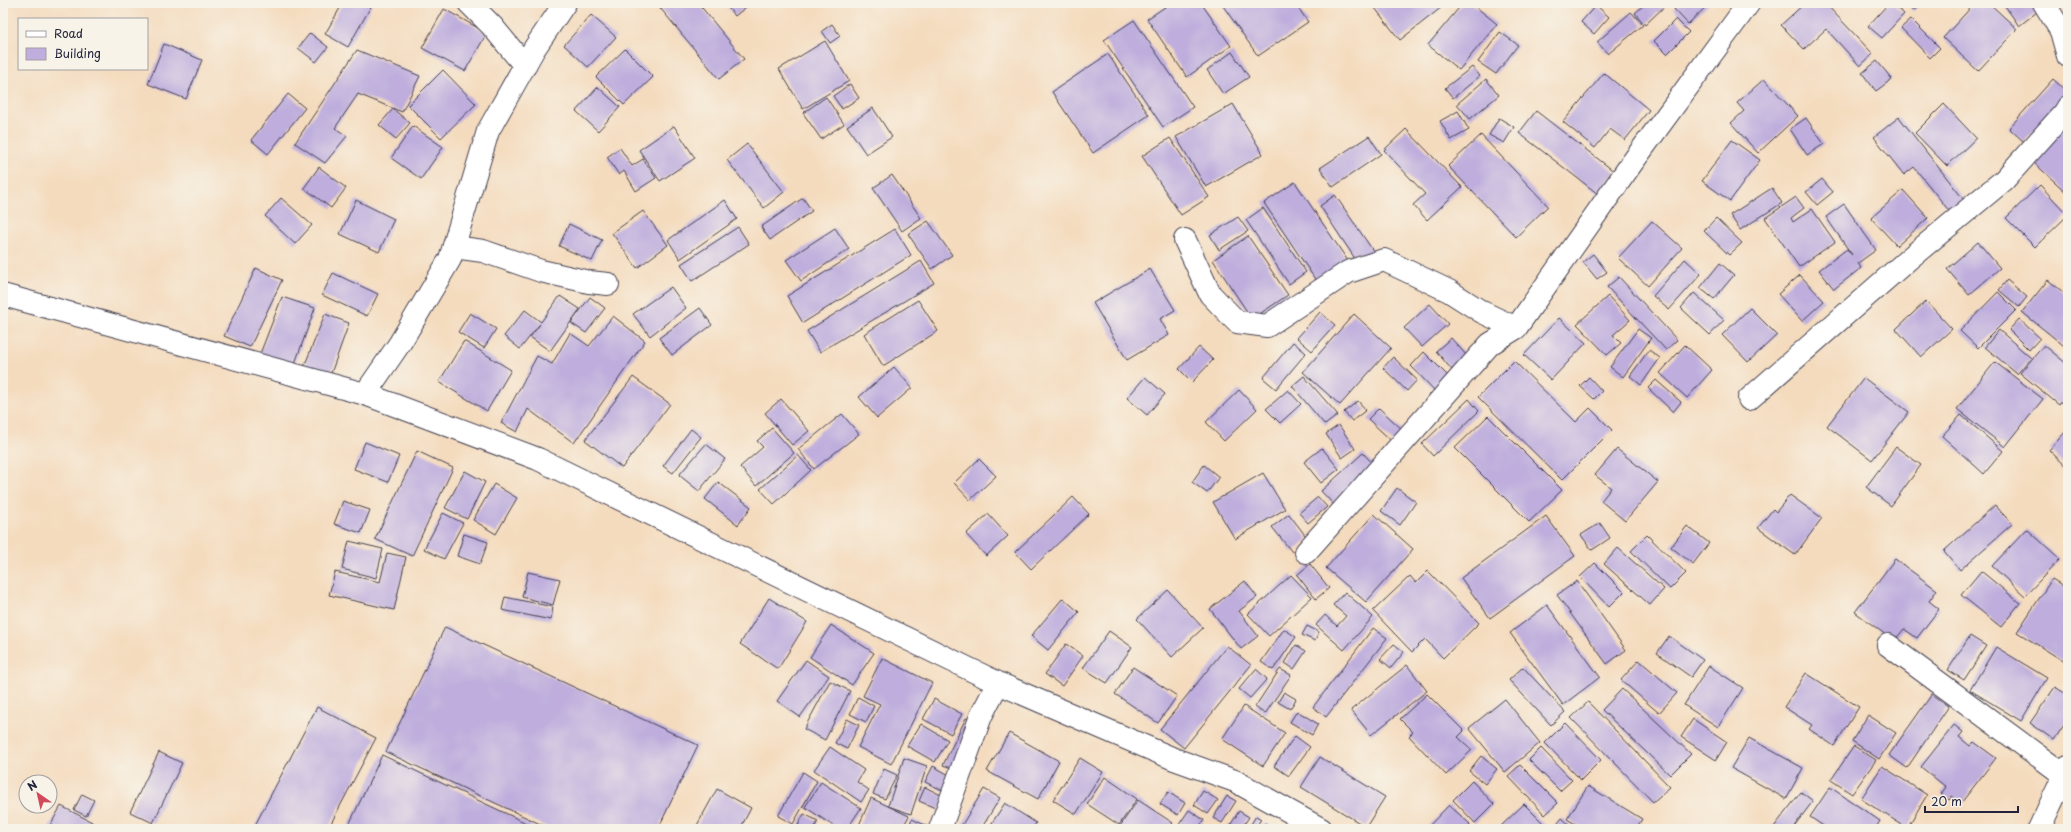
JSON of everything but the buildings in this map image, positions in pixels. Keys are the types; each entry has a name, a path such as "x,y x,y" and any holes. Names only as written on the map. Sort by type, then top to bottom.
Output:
{"street":[{"path":"469,3 492,26 525,66"},
{"path":"365,394 404,337 450,259 488,131 525,66 565,3"},
{"path":"1306,552 1490,344 1516,328 1632,163 1749,3"},
{"path":"2044,3 2061,31 2068,56"},
{"path":"1750,399 1911,257 2004,180 2068,107"},
{"path":"1186,240 1210,294 1237,322 1267,326 1348,272 1384,260 1449,291 1482,312 1516,328"},
{"path":"454,247 483,251 541,271 589,282 608,284"},
{"path":"3,295 365,394 538,459 998,683 1154,751 1235,781 1321,829"},
{"path":"1888,645 2066,771 2039,829"},
{"path":"940,829 981,716 998,683"}]}
